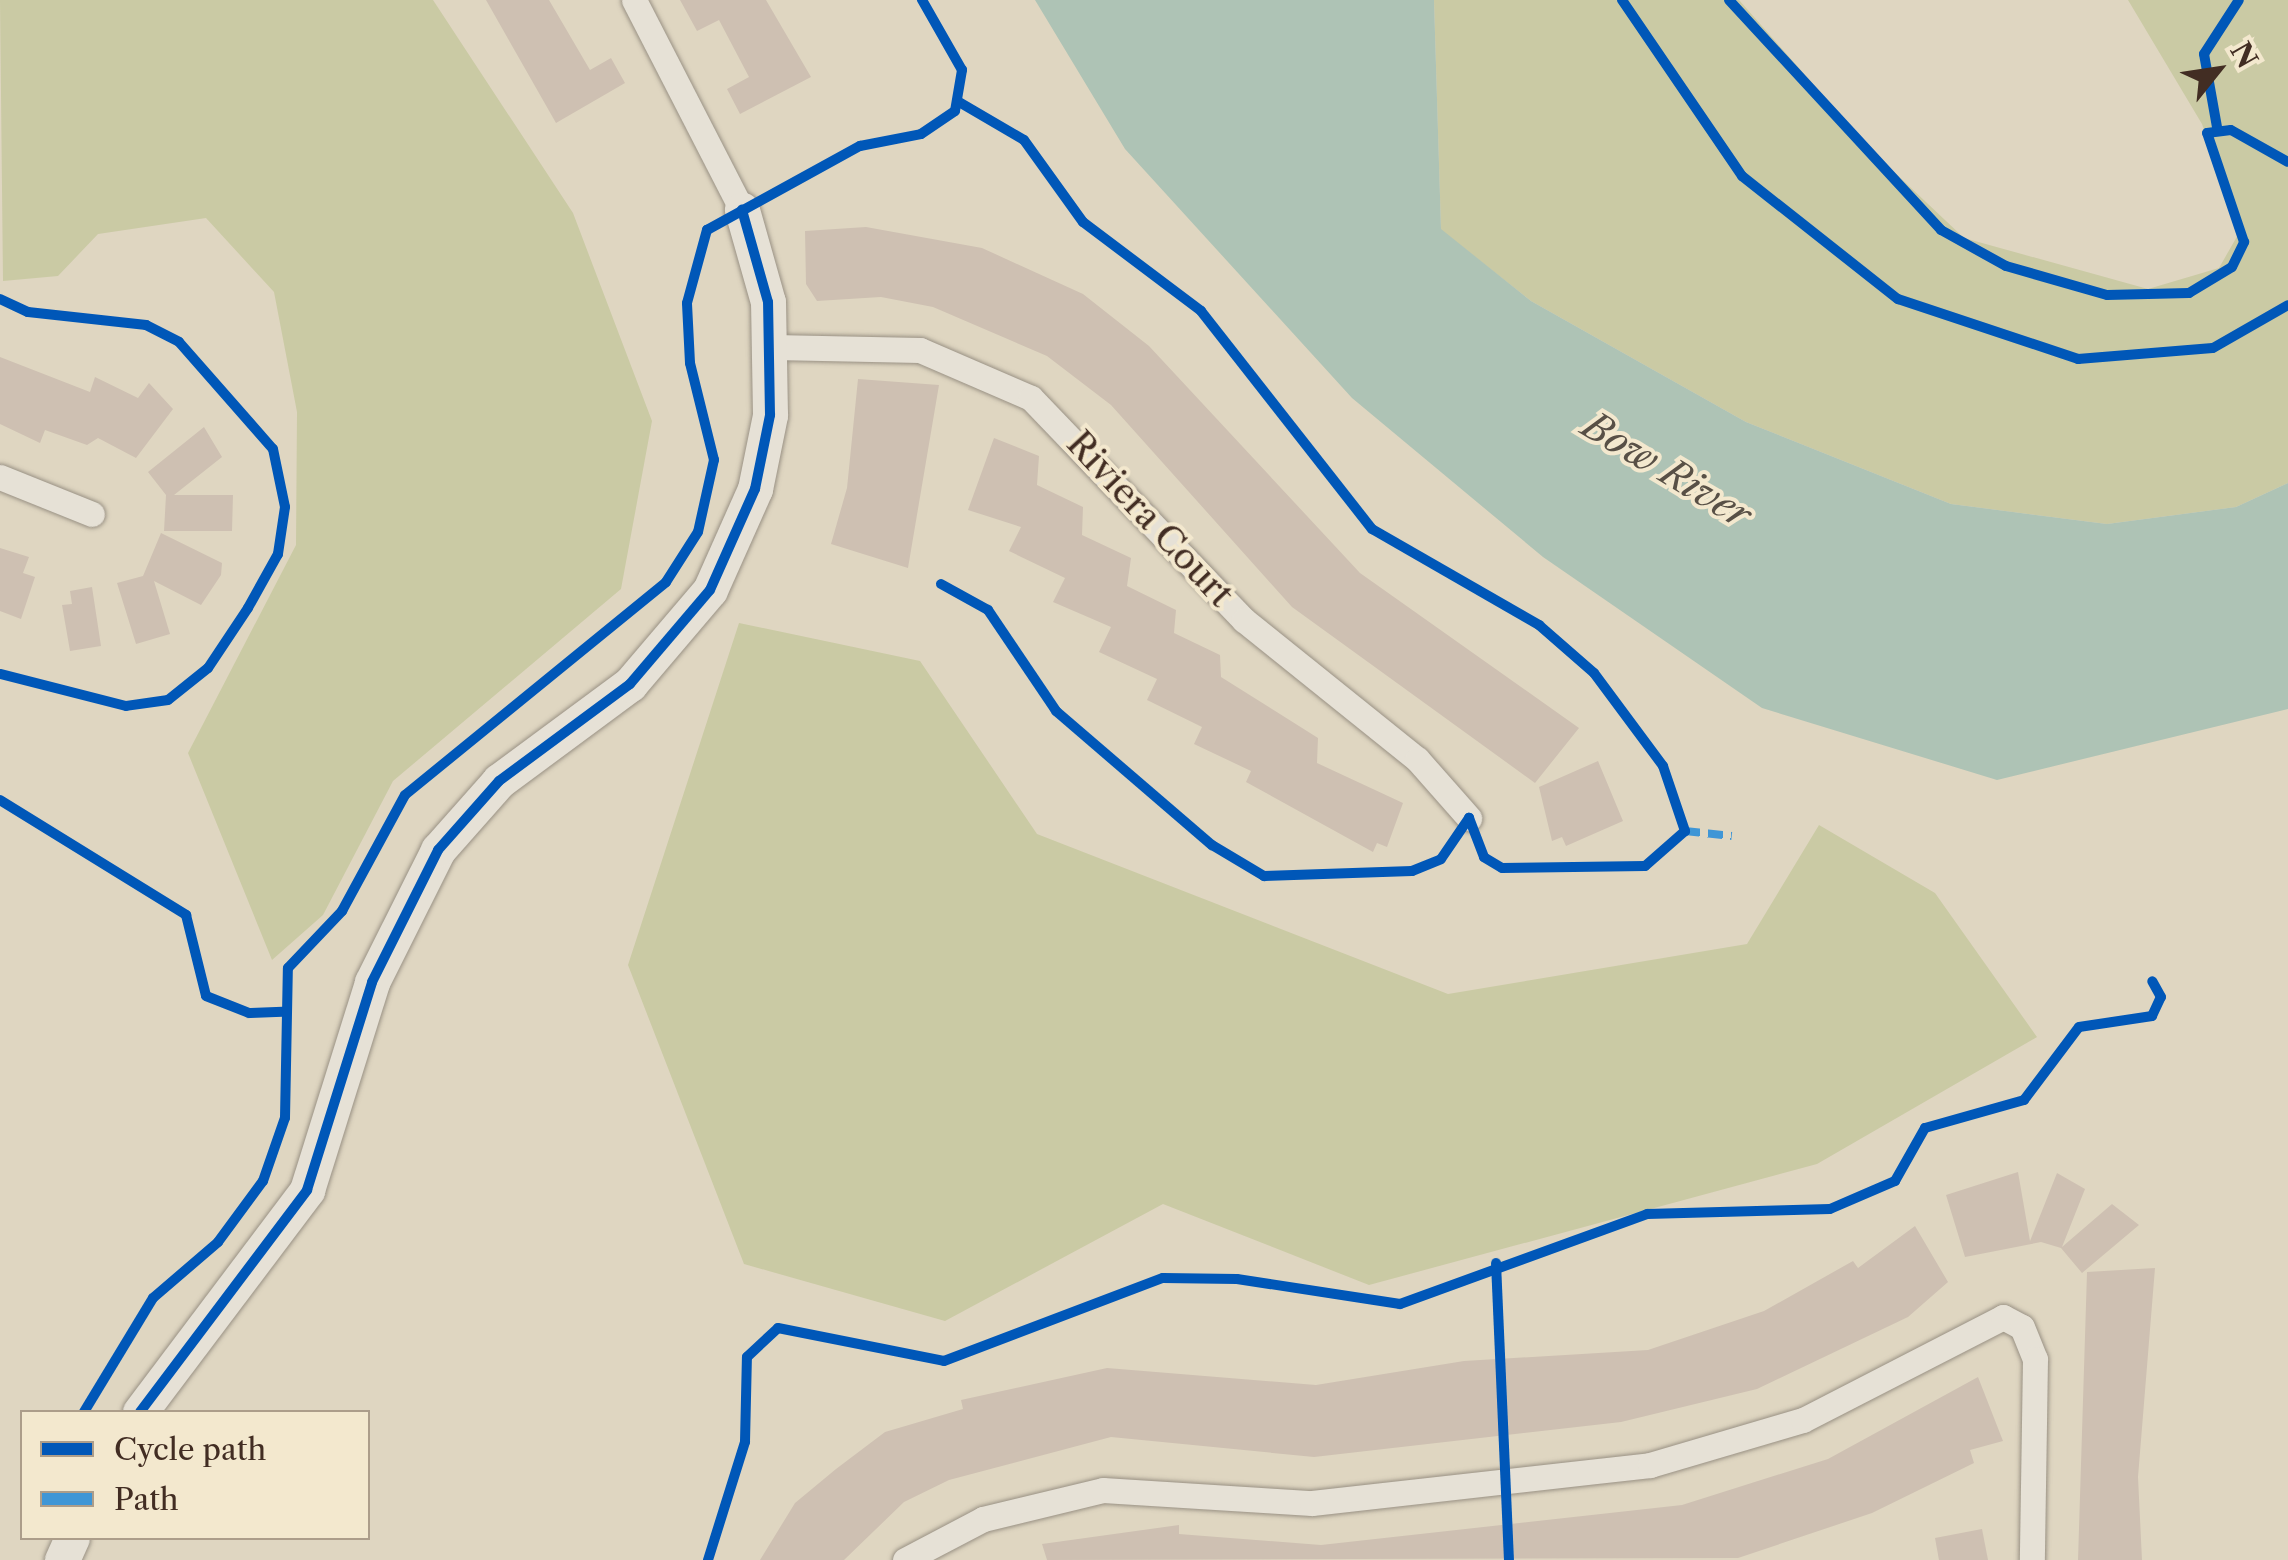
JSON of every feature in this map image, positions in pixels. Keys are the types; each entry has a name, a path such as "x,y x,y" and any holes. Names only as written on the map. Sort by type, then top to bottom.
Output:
{"street":[{"path":"141,1410 306,1190 372,982 438,850 499,781 630,684 710,590 758,476 773,347 742,210 634,0"},
{"name":"Riviera Court","path":"773,347 920,350 1031,398 1244,620 1417,758 1469,818"},
{"path":"0,477 92,514"},
{"path":"905,1560 984,1518 1104,1490 1335,1502 1464,1480 1650,1465 1802,1420 2003,1317 2022,1327 2036,1359 2032,1560"}],"green space":[{"path":"0,0 433,0 573,213 652,421 621,589 393,781 323,915 272,960 188,753 296,545 297,412 274,292 206,218 98,234 58,276 3,281"},
{"path":"1434,0 1739,0 1873,152 1964,238 2148,289 2219,268 2239,233 2202,124 2128,0 2288,0 2288,483 2236,507 2107,524 1951,504 1746,422 1531,301 1441,230"},
{"path":"739,623 920,661 1037,834 1448,994 1747,944 1819,825 1935,893 2037,1037 1817,1164 1369,1285 1163,1204 945,1321 744,1264 628,965"}],"water":[{"name":"Bow River","path":"1035,0 1434,0 1441,229 1531,301 1746,422 1951,504 2107,524 2236,507 2288,483 2288,709 1997,780 1762,708 1543,557 1352,398 1125,149"}],"building":[{"path":"486,0 549,0 590,70 611,58 625,83 556,123"},
{"path":"680,0 766,0 811,77 740,114 727,89 749,77 719,20 697,31"},
{"path":"866,227 982,248 1083,294 1149,346 1360,573 1579,728 1535,783 1292,607 1111,405 1047,356 933,307 881,297 817,301 806,284 805,231"},
{"path":"0,357 90,392 95,377 138,398 149,383 173,409 136,458 98,438 87,445 45,430 40,443 0,424"},
{"path":"858,379 939,385 908,568 831,544 847,488"},
{"path":"204,427 222,457 174,495 233,495 232,531 164,531 166,495 148,472"},
{"path":"994,438 1039,456 1037,485 1083,507 1082,535 1131,558 1127,586 1176,610 1174,633 1220,655 1221,677 1318,738 1317,763 1403,803 1387,847 1377,843 1373,852 1246,782 1251,771 1194,744 1202,727 1147,700 1157,679 1099,652 1111,627 1053,602 1065,578 1009,551 1021,527 968,510"},
{"path":"161,533 222,563 221,575 201,605 154,581 170,634 136,644 117,583 143,576"},
{"path":"0,548 29,557 23,573 35,577 21,619 0,611"},
{"path":"92,587 101,646 70,651 62,605 72,604 70,591"},
{"path":"1598,761 1623,821 1566,846 1562,837 1552,841 1539,787"},
{"path":"2018,1172 2030,1241 2057,1173 2085,1189 2062,1247 2112,1204 2139,1225 2082,1273 2061,1248 2041,1242 1965,1257 1946,1195"},
{"path":"1915,1226 1948,1282 1908,1317 1757,1389 1621,1422 1314,1457 1111,1437 949,1480 904,1502 844,1560 760,1560 795,1503 836,1469 885,1432 963,1409 961,1400 1107,1368 1316,1385 1464,1361 1648,1350 1764,1311 1853,1261 1858,1268"},
{"path":"2155,1268 2138,1477 2142,1560 2078,1560 2087,1272"},
{"path":"1978,1377 2003,1441 1970,1450 1974,1463 1872,1513 1738,1558 1047,1560 1042,1544 1179,1525 1179,1534 1321,1545 1682,1505 1828,1459"},
{"path":"1982,1529 1988,1560 1939,1560 1935,1538"}],"marked path":[{"path":"1685,831 1732,836"}],"cycle path":[{"path":"85,1410 153,1298 218,1242 263,1181 285,1118 288,968 342,911 405,795 666,582 698,532 714,460 690,363 687,303 707,230 860,146 921,134 955,111 962,70 922,0"},
{"path":"1622,0 1742,176 1898,299 2078,359 2213,348 2288,305"},
{"path":"1729,0 1941,230 2006,266 2107,295 2189,293 2232,267 2244,242 2207,133 2231,130 2288,162"},
{"path":"2217,127 2204,54 2239,0"},
{"path":"959,102 1024,140 1083,222 1201,311 1372,529 1539,625 1594,673 1663,766 1685,831 1645,866 1502,868 1484,857 1469,818"},
{"path":"142,1410 307,1190 372,982 438,850 499,781 630,684 710,590 755,489 770,415 768,302 742,210"},
{"path":"0,299 28,312 146,325 179,342 273,449 285,507 278,554 248,608 208,668 168,700 126,706 0,674"},
{"path":"941,584 988,610 1056,711 1212,845 1264,876 1412,871 1441,859 1469,818"},
{"path":"0,800 186,915 206,996 249,1013 284,1012"},
{"path":"708,1560 745,1442 747,1357 778,1328 944,1361 1163,1278 1237,1279 1400,1304 1647,1214 1830,1209 1895,1181 1925,1128 2024,1100 2079,1027 2152,1016 2161,997 2152,981"},
{"path":"1496,1263 1509,1560"}]}
